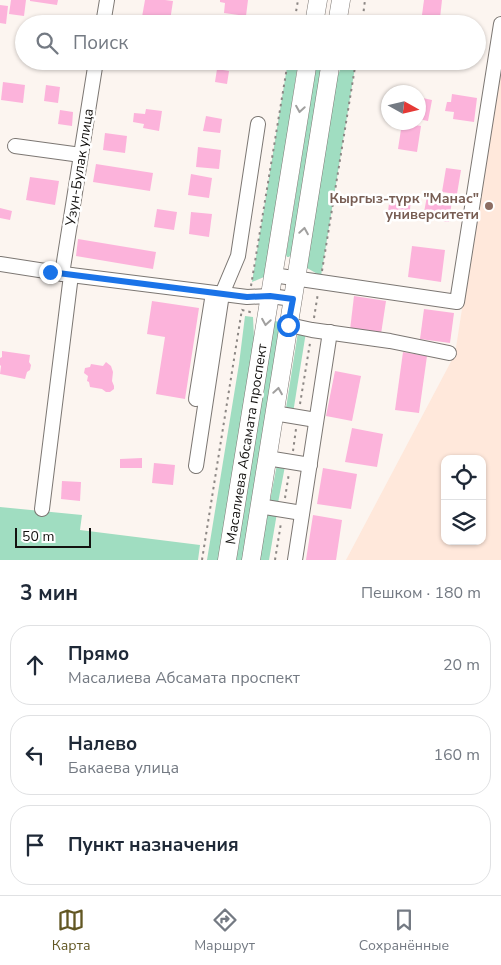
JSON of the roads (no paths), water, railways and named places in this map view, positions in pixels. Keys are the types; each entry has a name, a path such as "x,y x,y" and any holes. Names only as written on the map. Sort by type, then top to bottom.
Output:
{"main road":[{"path":"316,15 318,0"},
{"path":"338,15 341,0"},
{"name":"Масалиева Абсамата проспект","path":"227,560 307,70"},
{"name":"Масалиева Абсамата проспект","path":"250,560 330,70"}],"street":[{"path":"104,15 106,0"},
{"path":"274,274 457,302 501,24"},
{"name":"Узун-Булак улица","path":"42,508 66,274 81,155 95,70"},
{"path":"196,399 218,293 238,256 258,124"},
{"path":"15,146 81,155"},
{"path":"0,264 247,297 270,296 293,299"},
{"path":"196,466 218,293"},
{"path":"288,325 390,341 450,353"},
{"path":"295,560 330,332"},
{"path":"274,413 316,420"},
{"path":"267,458 310,464"},
{"path":"259,506 302,513"}],"place":[{"name":"Кыргыз-түрк \"Манас\" университети","path":"489,206"}]}
